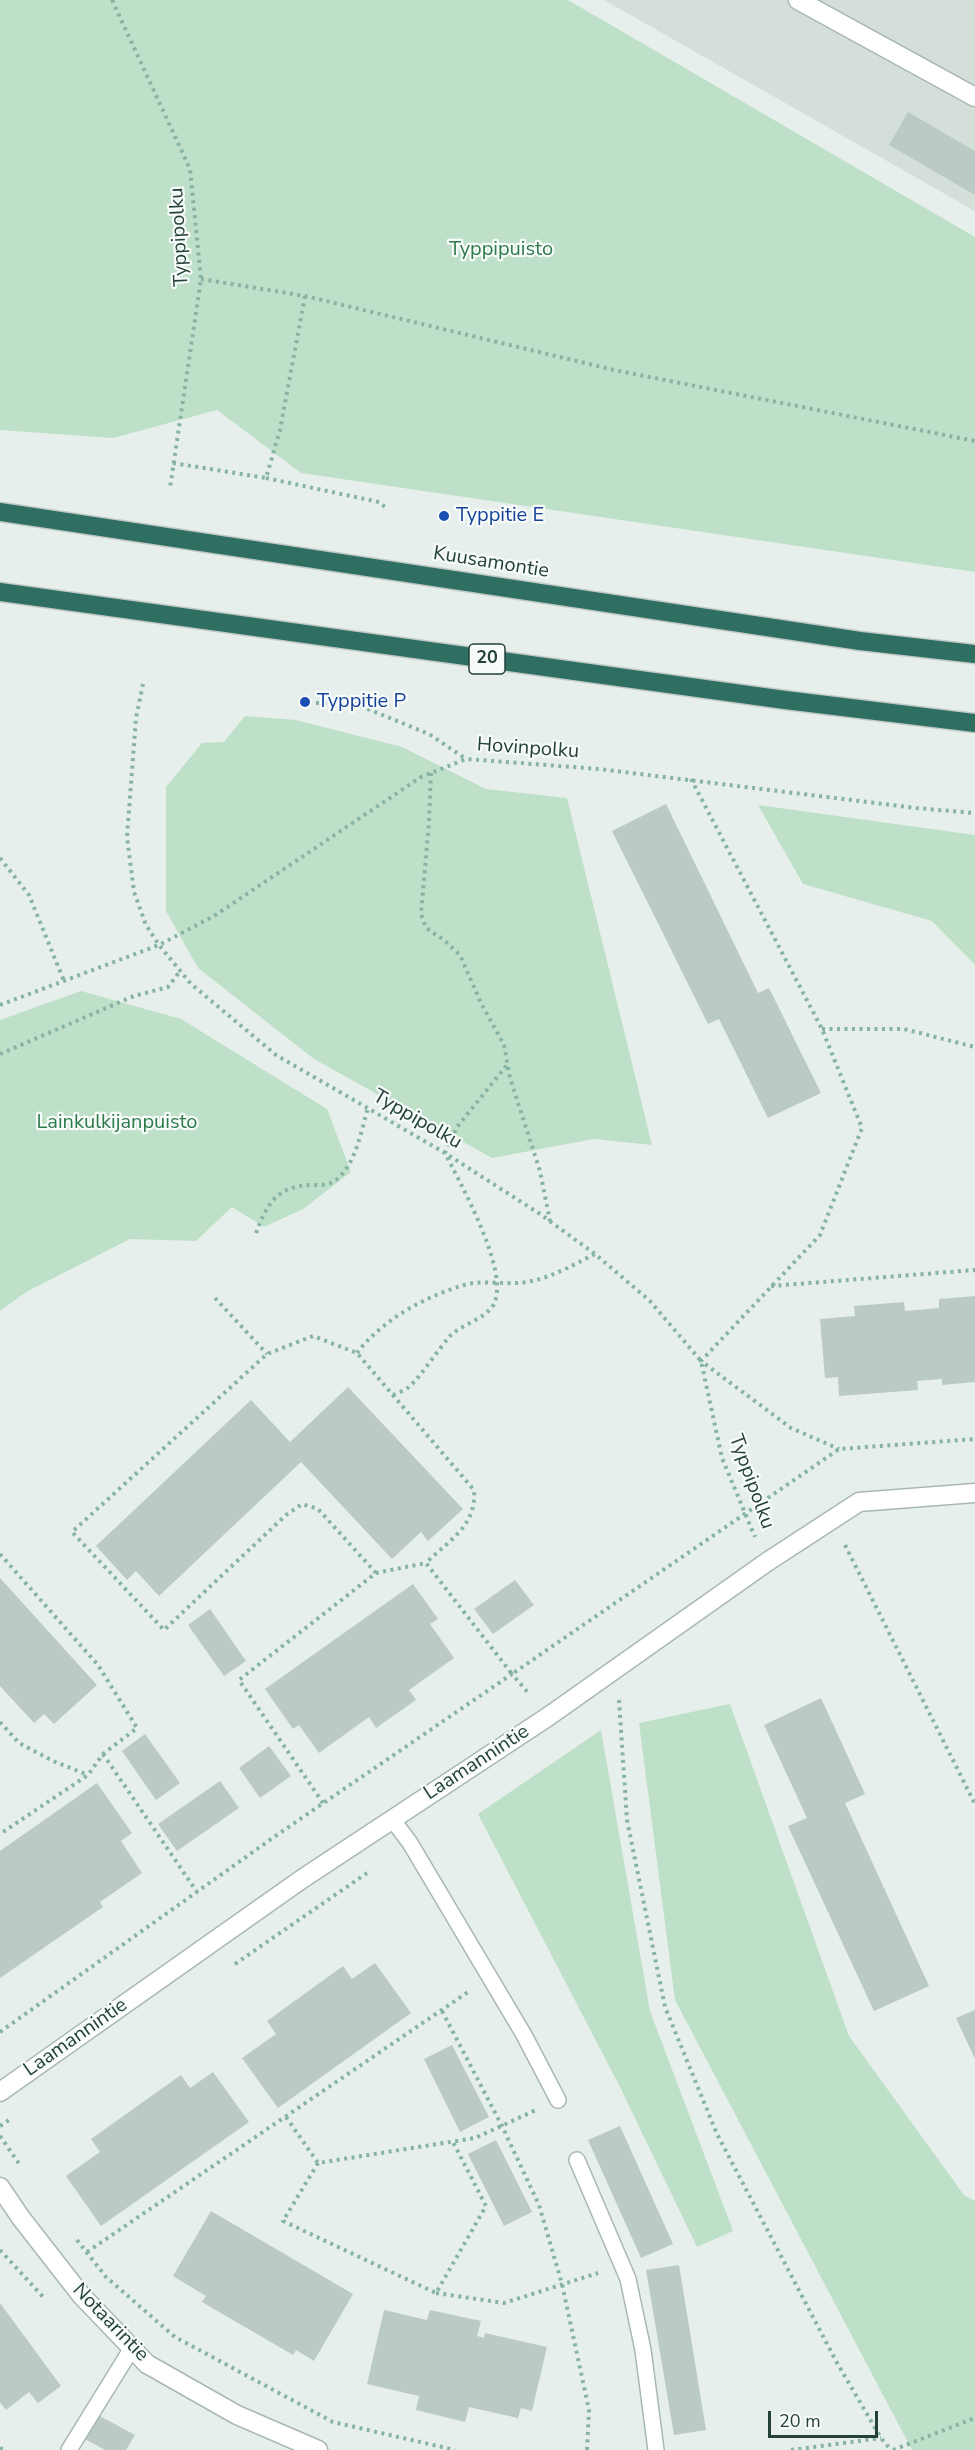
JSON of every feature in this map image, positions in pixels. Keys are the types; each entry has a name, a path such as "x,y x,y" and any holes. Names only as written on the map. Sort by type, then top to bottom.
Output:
{"highway":[{"name":"Kuusamontie","path":"0,512 849,639 975,654"},
{"name":"20","path":"6,595 785,700 975,723"}],"street":[{"path":"806,2 975,97"},
{"name":"Laamannintie","path":"0,2092 302,1879 549,1716 767,1562 859,1502 975,1493"},
{"name":"Notaarintie","path":"0,2187 21,2218 81,2295 147,2364 237,2415 318,2450"}],"lane":[{"path":"392,1819 410,1843 490,1977 558,2100"},
{"path":"577,2160 628,2279 643,2350 656,2450"},
{"path":"69,2450 132,2348"}],"path":[{"name":"Typpipolku","path":"112,0 190,169 201,279 170,488"},
{"path":"201,279 305,296 614,370 975,441"},
{"path":"266,478 280,430 305,296"},
{"path":"173,463 266,478 379,502 384,507"},
{"name":"Typpipolku","path":"143,684 136,718 127,837 134,892 146,925 159,945 191,984 276,1055 445,1153 550,1222 595,1254 650,1301 701,1361 722,1458 744,1514 767,1562"},
{"path":"316,703 353,704 429,734 466,759"},
{"name":"Hovinpolku","path":"0,1005 159,945 214,916 421,777 466,759 599,769 916,808 975,813"},
{"path":"430,773 429,822 421,914 426,928 460,955 481,1003 504,1046 510,1078 540,1171 550,1222"},
{"path":"691,779 822,1029 862,1128 820,1235 701,1361 791,1428 839,1449 975,1439"},
{"path":"0,858 29,895 64,981"},
{"path":"0,1053 134,996 168,987 180,971"},
{"path":"822,1029 904,1029 975,1047"},
{"path":"393,1395 409,1387 458,1328 483,1315 494,1303 496,1282 489,1243 445,1153 457,1127 507,1064"},
{"path":"256,1233 262,1216 272,1200 287,1188 325,1185 336,1180 350,1162 368,1108"},
{"path":"357,1353 368,1338 397,1316 465,1284 520,1282 558,1273 595,1254"},
{"path":"771,1286 975,1270"},
{"path":"215,1298 267,1354"},
{"path":"323,1803 239,1680 376,1573 426,1563 468,1522 475,1503 474,1490 357,1353 314,1336 267,1354 72,1532 164,1630 286,1515 302,1504 318,1509 376,1573"},
{"path":"0,2032 323,1803 839,1449"},
{"path":"843,1542 975,1804"},
{"path":"0,1554 98,1665 137,1728 103,1754 88,1775 0,1834"},
{"path":"426,1563 512,1674 549,1716"},
{"path":"609,1703 618,1696 627,1820 665,2007 717,2134 836,2361 880,2438 892,2450 975,2418"},
{"path":"0,1722 19,1743 53,1761 88,1775"},
{"path":"103,1754 198,1892"},
{"path":"234,1965 371,1870"},
{"path":"87,2252 490,1977"},
{"path":"442,2011 502,2126 539,2205 562,2284 589,2410 587,2450"},
{"path":"318,2163 475,2138 558,2100"},
{"path":"286,2117 318,2163"},
{"path":"0,2126 10,2119"},
{"path":"0,2136 23,2171"},
{"path":"436,2292 486,2206 453,2142"},
{"path":"318,2163 283,2221 436,2292 504,2303 622,2265"},
{"path":"72,2234 106,2277 175,2337 333,2422 454,2450"},
{"path":"791,2450 880,2438"},
{"path":"0,2448 4,2450"}],"shaded area":[{"path":"604,0 975,0 975,211"}],"green space":[{"name":"Typpipuisto","path":"0,0 568,0 975,237 975,572 301,473 217,410 113,438 0,430"},
{"path":"245,716 296,720 402,747 486,789 567,798 652,1145 594,1139 492,1158 314,1059 198,968 166,911 166,787 202,743 224,742"},
{"path":"758,805 975,835 975,965 932,921 803,884"},
{"name":"Lainkulkijanpuisto","path":"81,991 181,1019 327,1109 351,1172 303,1209 264,1227 232,1207 196,1241 130,1239 26,1292 0,1311 0,1020"},
{"path":"730,1704 849,2036 964,2195 975,2201 975,2450 912,2450 675,2000 639,1723"},
{"path":"601,1730 650,2011 733,2231 697,2247 619,2085 478,1814"}],"building":[{"path":"908,112 975,151 975,195 889,145"},
{"path":"666,804 758,993 769,988 821,1093 768,1118 719,1019 708,1024 612,831"},
{"path":"975,1296 975,1382 942,1385 942,1379 917,1381 918,1390 839,1396 838,1377 825,1378 820,1319 855,1316 854,1306 904,1302 905,1311 939,1308 939,1299"},
{"path":"348,1387 463,1509 428,1541 421,1532 392,1559 301,1462 159,1596 136,1571 127,1580 96,1546 251,1400 290,1442"},
{"path":"0,1578 97,1685 54,1724 44,1714 34,1723 0,1686"},
{"path":"515,1580 534,1605 493,1634 474,1609"},
{"path":"413,1584 438,1619 430,1624 454,1658 409,1690 416,1700 376,1728 369,1717 319,1753 299,1725 293,1729 265,1689"},
{"path":"210,1609 246,1661 224,1676 188,1625"},
{"path":"821,1698 865,1794 845,1803 929,1986 874,2011 788,1826 807,1818 764,1725"},
{"path":"145,1734 180,1783 156,1800 122,1751"},
{"path":"269,1746 291,1776 260,1798 239,1768"},
{"path":"220,1781 239,1808 177,1851 158,1824"},
{"path":"97,1783 132,1833 121,1841 142,1873 100,1902 103,1907 0,1978 0,1851"},
{"path":"375,1963 411,2013 278,2108 242,2058 276,2034 267,2021 343,1966 352,1979"},
{"path":"975,2010 975,2059 956,2018"},
{"path":"452,2045 489,2117 460,2132 424,2059"},
{"path":"213,2072 249,2122 101,2226 66,2176 100,2152 91,2139 181,2075 190,2088"},
{"path":"620,2126 673,2244 641,2258 588,2140"},
{"path":"496,2140 532,2212 504,2226 468,2154"},
{"path":"211,2211 353,2294 314,2361 296,2350 293,2355 202,2302 206,2296 173,2276"},
{"path":"679,2265 706,2430 674,2435 646,2270"},
{"path":"0,2303 61,2386 38,2403 29,2392 6,2410 0,2402"},
{"path":"384,2310 427,2320 430,2310 481,2321 477,2336 484,2338 485,2333 547,2347 532,2411 521,2408 518,2418 469,2407 465,2422 416,2410 419,2396 367,2384"},
{"path":"98,2415 135,2435 126,2450 105,2450 85,2439"}],"place":[{"name":"Typpitie E","path":"444,516"},
{"name":"Typpitie P","path":"305,702"}]}
